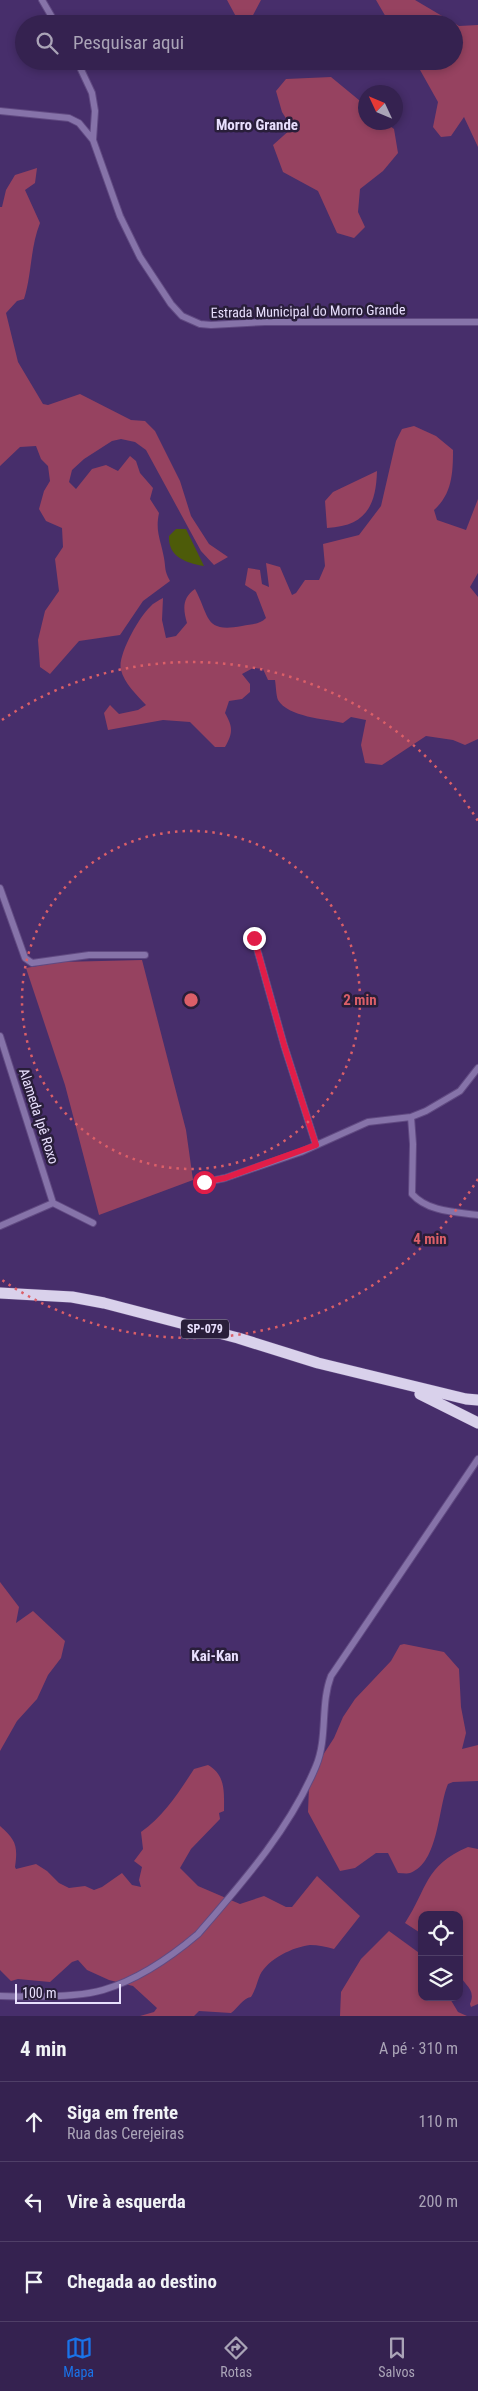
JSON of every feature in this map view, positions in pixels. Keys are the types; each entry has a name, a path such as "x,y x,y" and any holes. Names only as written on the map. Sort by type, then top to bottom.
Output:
{"highway":[{"name":"SP-079","path":"0,1293 72,1297 104,1303 238,1338 318,1364 466,1400 478,1400"},
{"name":"SP-079","path":"405,1386 478,1423"}],"street":[{"path":"42,0 51,15"},
{"name":"Estrada Municipal do Morro Grande","path":"81,70 92,93 95,111 93,140 120,216 140,257 171,304 182,316 192,322 211,325 265,322 478,322"},
{"path":"0,111 69,118 79,123 93,140"},
{"path":"0,888 25,958 32,963 88,956 145,955"},
{"path":"254,938 284,1045 316,1145"},
{"name":"Alameda Ipê Roxo","path":"0,1036 54,1204"},
{"path":"200,1177 206,1182 225,1178 316,1145 368,1122 411,1117 446,1101 460,1092 478,1068"},
{"path":"411,1117 413,1153 412,1194 417,1200 437,1209 478,1215"},
{"path":"0,1226 54,1204 93,1223"},
{"path":"0,1996 20,1997 101,1991 126,1983 184,1946 198,1934 268,1849 294,1808 316,1766 325,1722 327,1688 331,1676 478,1460"}],"shaded area":[{"path":"227,0 261,0 253,15 235,15"},
{"path":"376,0 415,0 440,15 385,15"},
{"path":"478,25 478,147 464,117 451,136 441,137 433,127 438,102 420,70 463,70 463,26"},
{"path":"331,77 358,99 358,130 394,130 398,153 383,171 360,189 358,212 365,227 354,238 337,233 318,191 283,172 273,145 292,128 282,112 276,91 286,79"},
{"path":"37,168 35,183 25,190 40,223 34,242 27,290 24,299 17,301 6,313 18,362 43,404 48,405 80,394 131,420 145,421 155,431 180,481 191,516 209,544 228,557 214,565 201,551 146,450 135,442 121,439 112,441 84,459 72,470 69,482 76,489 92,469 106,465 118,471 130,456 136,461 140,473 153,488 150,499 159,513 158,531 166,572 170,581 143,601 120,635 79,641 50,674 40,667 38,640 45,611 59,591 55,559 63,547 62,528 46,521 39,509 44,491 50,481 48,466 41,459 36,446 20,447 0,466 0,207 2,207 6,190 15,175"},
{"path":"414,426 436,436 453,450 452,475 448,490 445,497 434,510 437,520 466,530 478,499 478,573 470,587 478,597 478,739 465,745 453,740 426,736 382,765 365,763 361,745 366,720 351,717 343,723 298,714 283,706 278,700 275,680 268,680 263,669 253,668 242,674 250,684 250,692 242,699 229,701 225,713 230,722 231,730 230,738 225,747 215,747 190,722 163,720 108,730 104,713 110,705 119,714 138,710 146,705 125,680 121,664 122,656 130,637 140,619 151,606 163,598 162,620 166,638 176,636 187,623 185,604 188,596 195,589 206,615 214,625 230,628 261,622 266,618 256,592 245,585 248,568 260,570 262,584 269,587 266,563 280,567 292,595 296,593 305,580 319,580 325,566 323,544 359,535 381,506 396,441 402,429"},
{"path":"377,471 374,495 366,512 359,519 351,523 327,528 325,501 333,492"},
{"path":"176,529 186,529 204,566 185,561 175,554 169,543 169,536"},
{"path":"142,960 186,1130 193,1180 99,1215 65,1085 26,968 60,962"},
{"path":"0,1582 19,1607 16,1623 33,1611 65,1641 61,1658 48,1675 37,1699 17,1721 0,1751"},
{"path":"404,1644 444,1652 459,1669 461,1707 466,1733 462,1749 478,1745 478,1781 448,1784 432,1847 420,1867 410,1873 398,1873 388,1853 376,1853 355,1868 340,1871 308,1812 309,1787 343,1717 355,1699 391,1661 400,1645"},
{"path":"208,1765 214,1769 221,1779 224,1791 224,1811 219,1813 220,1819 191,1849 180,1868 198,1886 240,1904 264,1896 286,1907 292,1907 317,1876 360,1916 334,1949 310,1945 296,1948 275,1959 260,1975 251,1997 243,2001 231,2013 199,2011 194,2016 140,2016 154,2012 157,2008 133,1986 109,1980 87,1970 78,1960 72,1962 50,1982 18,1979 11,1981 0,1970 0,1826 10,1835 15,1844 16,1869 36,1864 47,1871 59,1883 69,1888 85,1886 94,1890 102,1887 122,1873 132,1885 141,1887 139,1880 142,1867 134,1861 143,1849 141,1832 164,1811 194,1769"},
{"path":"468,1847 478,1849 478,2004 471,2007 472,1994 463,1980 463,1911 418,1911 418,1931 405,1923 435,1870 454,1854"},
{"path":"389,1931 418,1952 418,2001 451,2001 458,2012 467,2016 340,2016 341,1992 361,1959"}],"district":[{"name":"Morro Grande","path":"257,125"},
{"name":"Kai-Kan","path":"215,1656"}],"route":[{"path":"204,1182 225,1178 256,1168 302,1152 316,1145 284,1045 254,938"}]}
